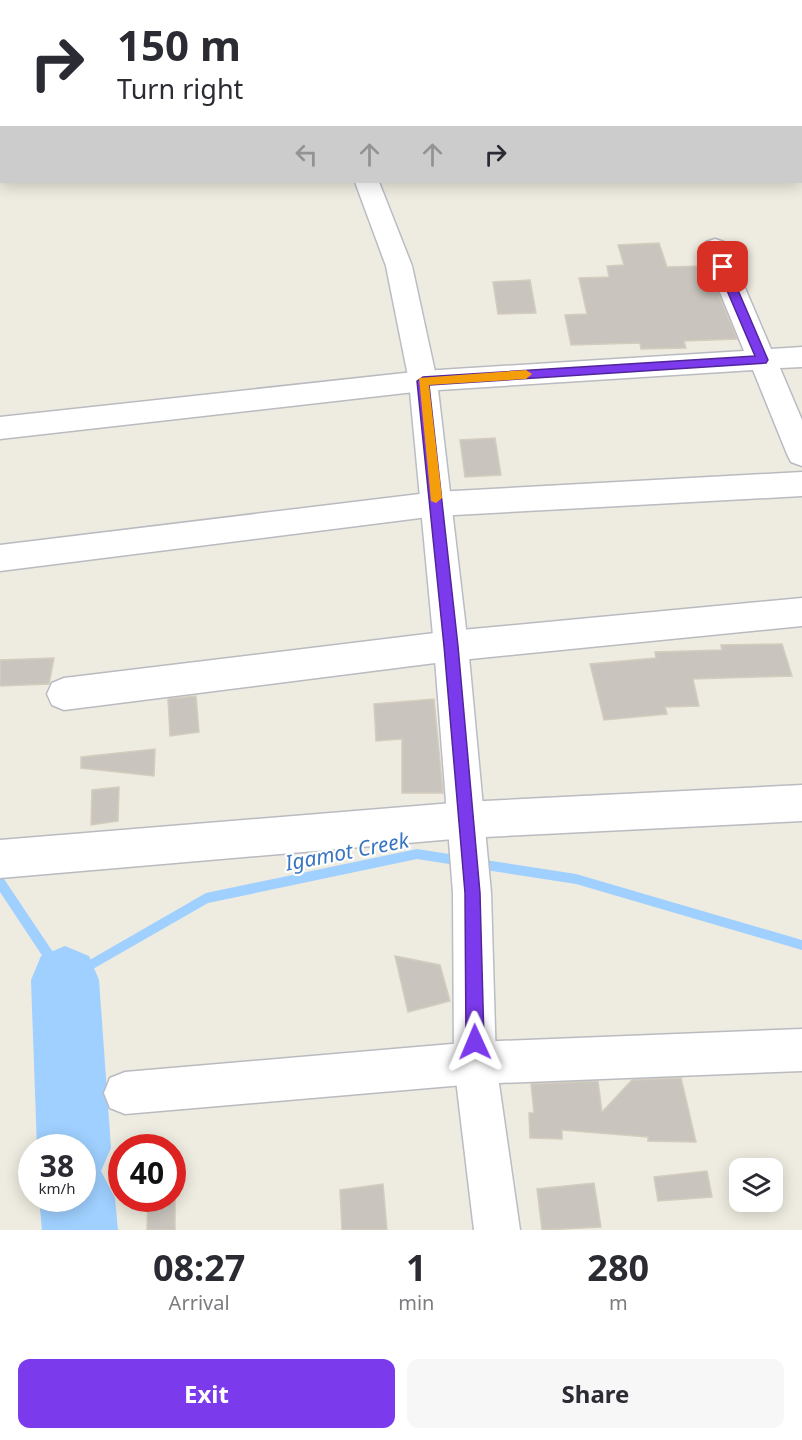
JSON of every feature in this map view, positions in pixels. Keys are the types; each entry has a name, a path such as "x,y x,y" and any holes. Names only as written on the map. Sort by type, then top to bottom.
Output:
{"street":[{"path":"367,183 399,266 423,381 451,646 472,893 475,1063 497,1230"},
{"path":"715,248 802,454"},
{"path":"0,428 423,381 802,357"},
{"path":"0,558 436,504 802,484"},
{"path":"64,694 451,646 802,612"},
{"path":"9,857 466,835 802,802"},
{"path":"125,1093 475,1063 802,1050"}],"building":[{"path":"659,243 667,267 707,266 737,339 684,341 686,348 641,349 640,343 571,345 565,315 587,314 579,278 609,277 607,266 624,265 618,245"},
{"path":"530,280 536,313 498,314 493,282"},
{"path":"495,438 501,475 465,477 460,440"},
{"path":"782,644 792,676 693,679 699,706 665,707 667,714 604,720 590,664 656,658 655,652 722,650 721,645"},
{"path":"54,658 49,684 0,686 0,660"},
{"path":"196,696 199,732 170,736 168,699"},
{"path":"434,699 443,793 402,793 402,739 376,741 374,704"},
{"path":"155,749 154,776 81,768 81,757"},
{"path":"119,787 118,821 91,825 92,790"},
{"path":"395,956 440,965 450,1001 408,1012"},
{"path":"681,1078 696,1142 648,1141 648,1137 562,1130 562,1139 530,1138 529,1113 534,1113 531,1084 598,1081 602,1112 632,1080"},
{"path":"707,1171 712,1197 658,1201 654,1177"},
{"path":"594,1183 601,1227 542,1230 537,1189"},
{"path":"383,1184 387,1230 342,1230 340,1190"},
{"path":"148,1212 175,1212 175,1230 147,1230"}],"waterway":[{"name":"Igamot Creek","path":"0,883 65,980 206,898 417,854 462,861"},
{"name":"Igamot Creek","path":"479,864 576,879 802,945"},
{"path":"65,980 73,1134"},
{"path":"78,1212 80,1230"}],"slow traffic":[{"path":"436,498 423,381 526,374"}],"route":[{"path":"475,1042 472,893 451,646 423,381 762,360 723,267"}]}
